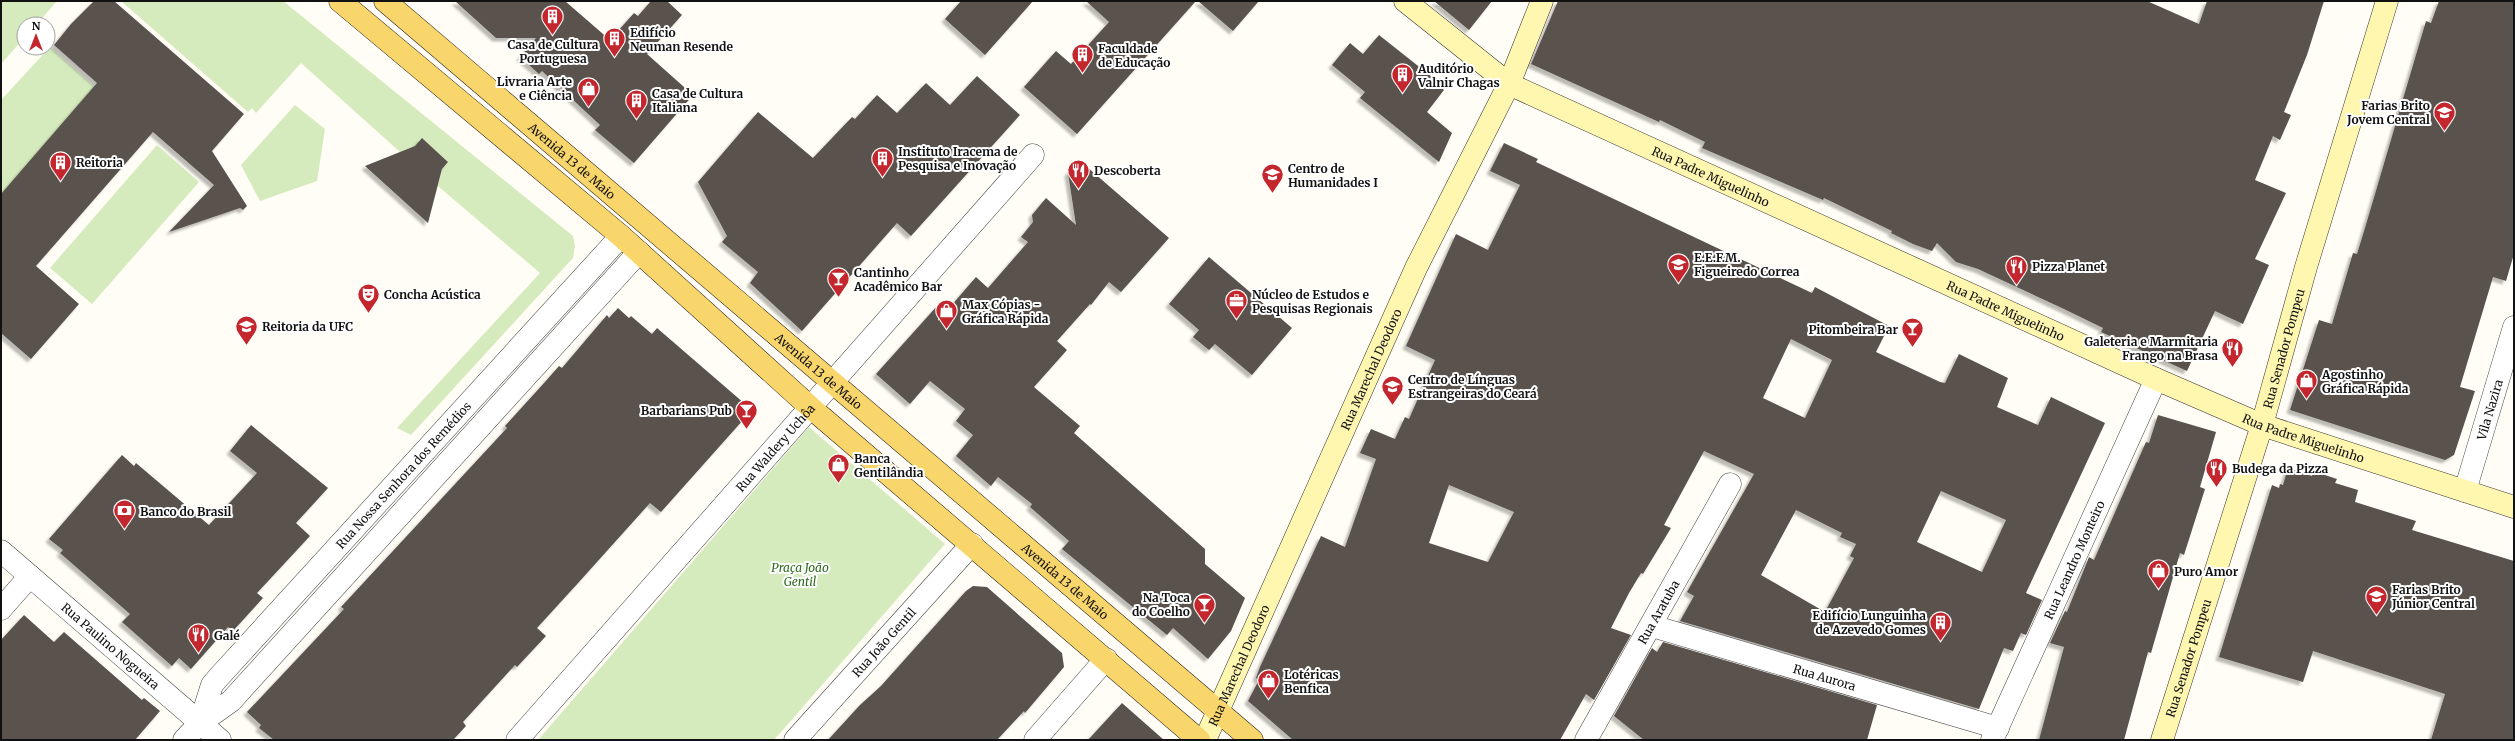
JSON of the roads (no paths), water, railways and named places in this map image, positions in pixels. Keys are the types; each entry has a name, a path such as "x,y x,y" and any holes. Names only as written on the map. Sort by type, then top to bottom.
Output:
{"main road":[{"path":"340,1 621,236 810,407 1200,740"},
{"name":"Avenida 13 de Maio","path":"385,1 1252,740"}],"street":[{"name":"Rua Padre Miguelinho","path":"1405,1 1509,84 2156,379 2262,425 2514,507"},
{"name":"Rua Marechal Deodoro","path":"1205,740 1217,710 1416,268 1509,84 1542,1"},
{"name":"Rua Senador Pompeu","path":"2162,740 2262,425 2306,267 2387,1"},
{"name":"Rua Waldery Uchôa","path":"517,740 1033,155"},
{"name":"Rua Nossa Senhora dos Remédios","path":"200,723 212,685 217,679 621,236"},
{"name":"Rua Nossa Senhora dos Remédios","path":"184,740 200,723 231,701 639,252"},
{"name":"Vila Nazira","path":"2465,491 2514,327"},
{"name":"Rua Leandro Monteiro","path":"1995,734 2156,379"},
{"name":"Rua Aratuba","path":"1586,740 1652,626 1730,484"},
{"name":"Rua João Gentil","path":"795,740 972,544"},
{"name":"Rua Paulino Nogueira","path":"1,551 220,740"},
{"path":"1,609 30,576"},
{"name":"Rua Aurora","path":"1652,626 1995,734"},
{"path":"1035,740 1106,659"}],"place":[{"name":"Casa de Cultura Portuguesa","path":"553,36"},
{"name":"Edifício Neuman Resende","path":"614,58"},
{"name":"Faculdade de Educação","path":"1082,74"},
{"name":"Auditório Valnir Chagas","path":"1402,94"},
{"name":"Livraria Arte e Ciência","path":"588,108"},
{"name":"Casa de Cultura Italiana","path":"637,120"},
{"name":"Farias Brito Jovem Central","path":"2445,132"},
{"name":"Instituto Iracema de Pesquisa e Inovação","path":"883,178"},
{"name":"Reitoria","path":"61,182"},
{"name":"Descoberta","path":"1078,190"},
{"name":"Centro de Humanidades I","path":"1273,194"},
{"name":"E.E.F.M. Figueiredo Correa","path":"1679,284"},
{"name":"Pizza Planet","path":"2017,286"},
{"name":"Cantinho Acadêmico Bar","path":"838,298"},
{"name":"Concha Acústica","path":"369,314"},
{"name":"Núcleo de Estudos e Pesquisas Regionais","path":"1236,320"},
{"name":"Max Cópias - Gráfica Rápida","path":"947,330"},
{"name":"Reitoria da UFC","path":"246,346"},
{"name":"Pitombeira Bar","path":"1913,348"},
{"name":"Galeteria e Marmitaria Frango na Brasa","path":"2233,368"},
{"name":"Agostinho Gráfica Rápida","path":"2306,400"},
{"name":"Centro de Línguas Estrangeiras do Ceará","path":"1392,406"},
{"name":"Barbarians Pub","path":"747,430"},
{"name":"Banca Gentilândia","path":"838,484"},
{"name":"Budega da Pizza","path":"2216,488"},
{"name":"Banco do Brasil","path":"125,530"},
{"name":"Puro Amor","path":"2159,590"},
{"name":"Farias Brito Júnior Central","path":"2377,616"},
{"name":"Na Toca do Coelho","path":"1205,624"},
{"name":"Edifício Lunguinha de Azevedo Gomes","path":"1941,642"},
{"name":"Galé","path":"198,654"},
{"name":"Lotéricas Benfica","path":"1268,700"}],"park label":[{"name":"Praça João Gentil","path":"800,574"}]}
